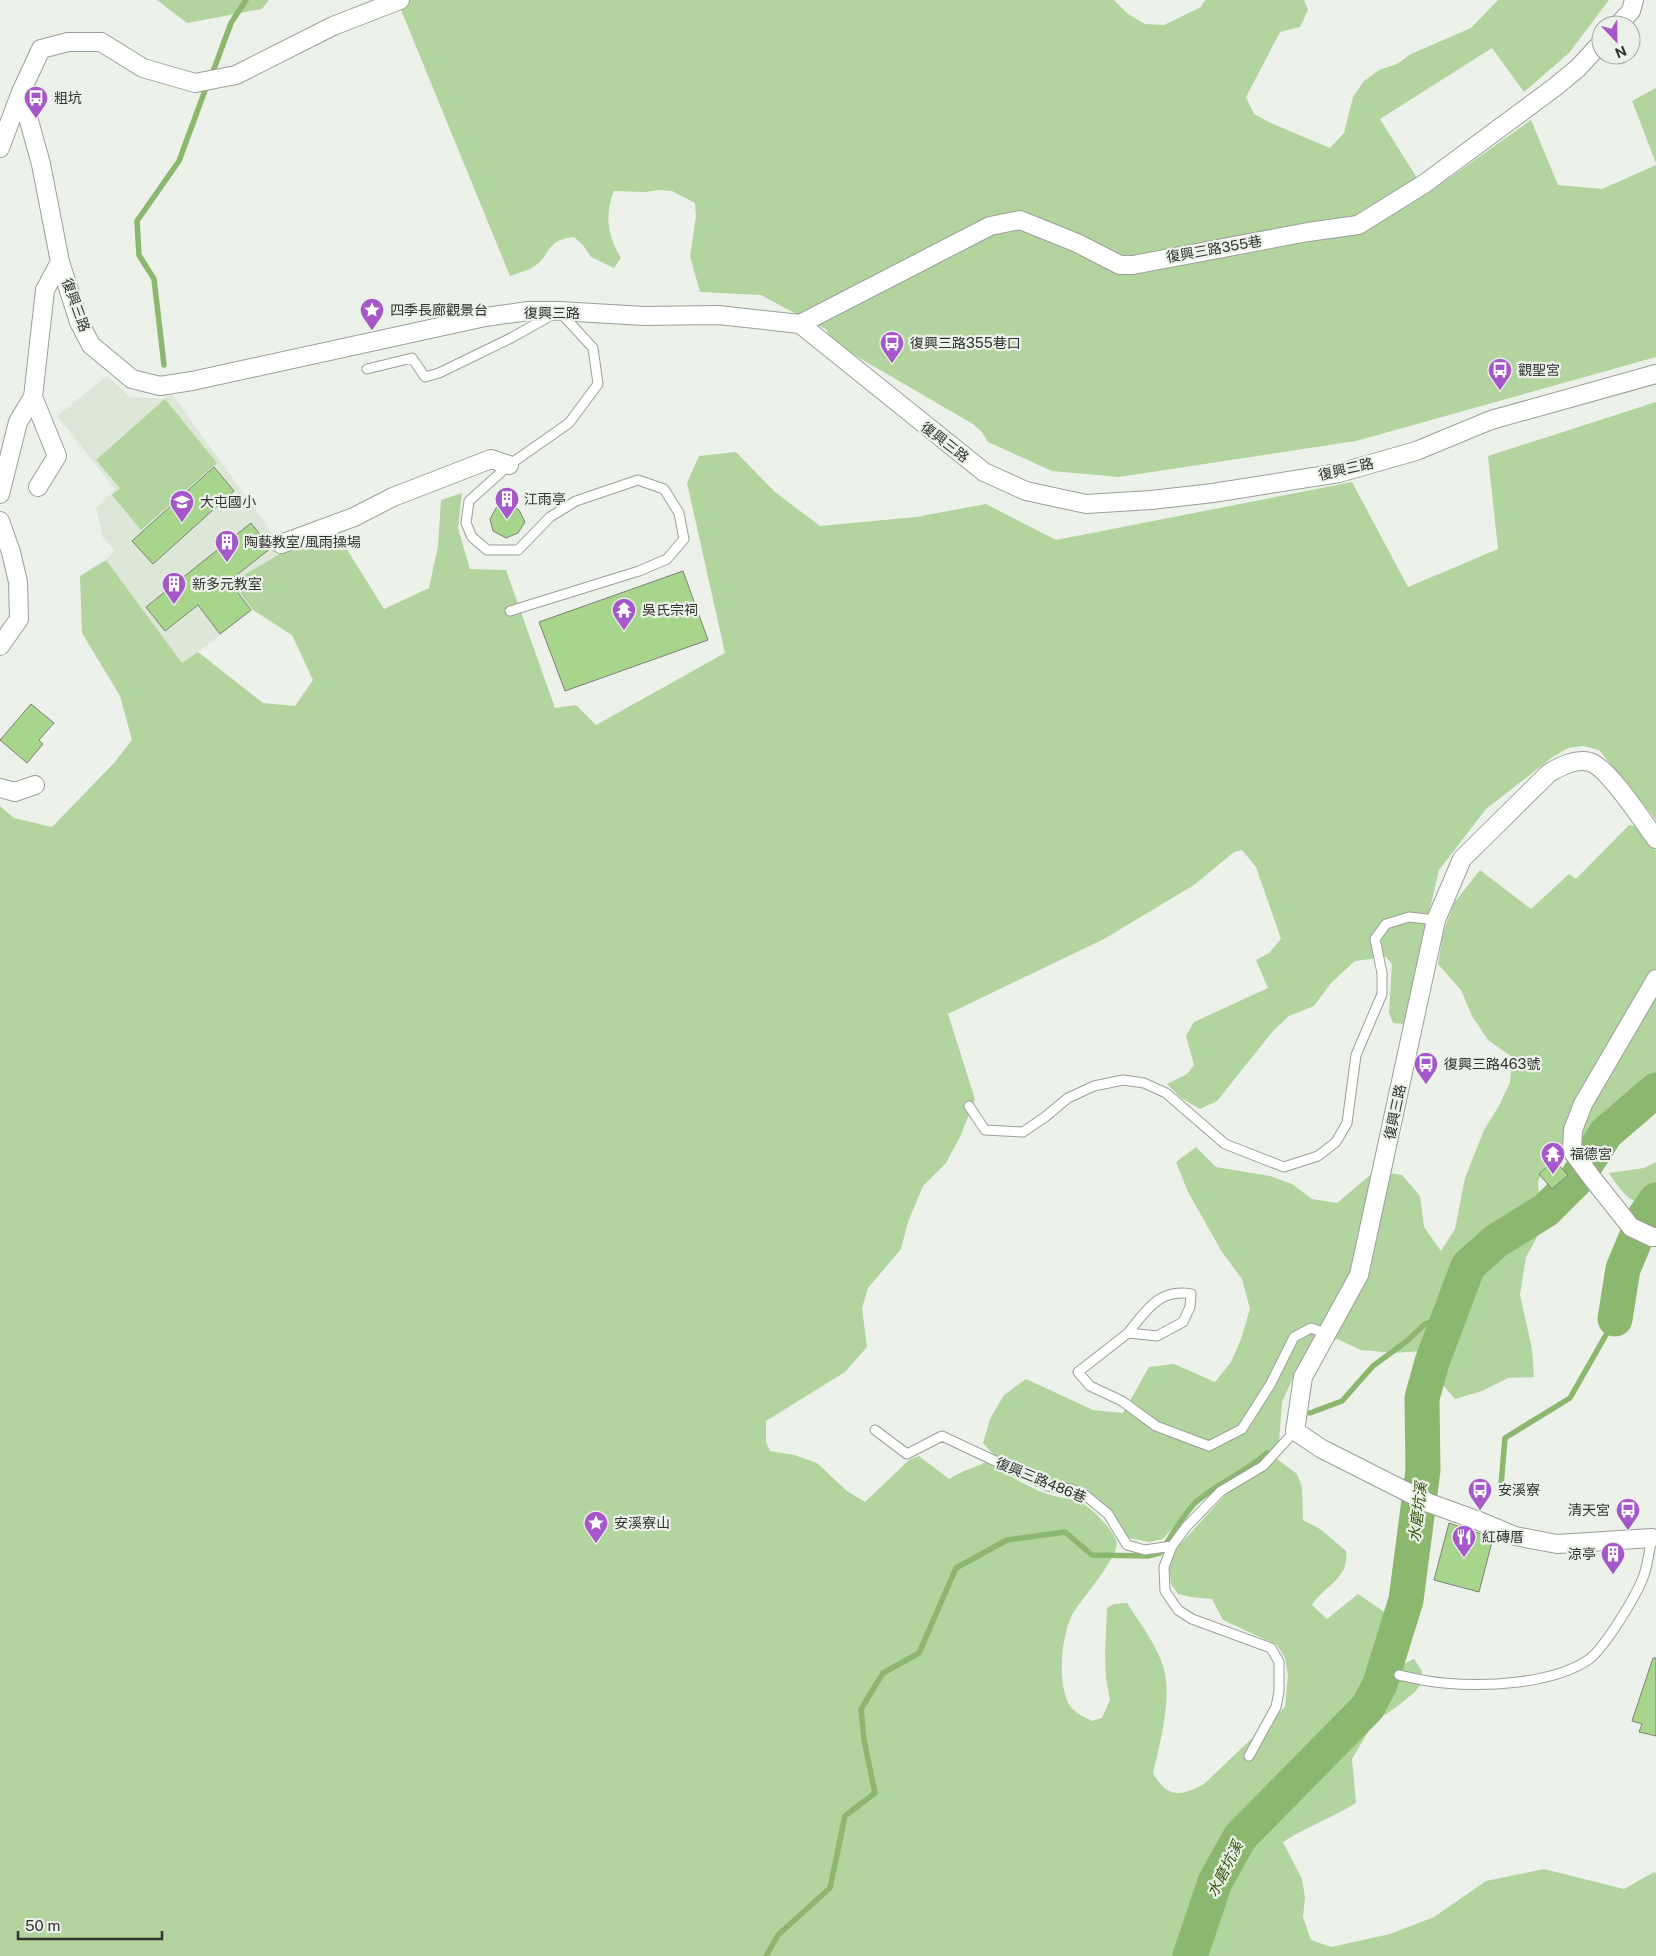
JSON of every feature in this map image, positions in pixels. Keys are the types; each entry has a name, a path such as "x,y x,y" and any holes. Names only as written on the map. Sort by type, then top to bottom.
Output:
{"street":[{"path":"0,148 21,92 42,49 68,42 100,42 143,68 195,83 236,75 333,26 400,0"},
{"path":"1627,15 1631,11 1634,0"},
{"name":"復興三路355巷","path":"800,324 990,226 1020,220 1077,243 1120,265 1358,225 1424,184 1540,98 1578,68 1591,54"},
{"name":"復興三路","path":"21,92 41,164 60,262 79,322 91,345 132,379 160,386 192,381 485,317 528,311 644,316 718,315 800,324 984,472 1026,491 1086,504 1152,500 1214,493 1339,473 1416,451 1491,420 1656,374"},
{"path":"0,494 18,422 33,397 45,290 60,262"},
{"path":"33,397 57,456 38,487"},
{"path":"282,544 354,517 393,497 491,459 509,465"},
{"path":"0,521 11,552 18,582 19,619 0,646"},
{"name":"復興三路","path":"1295,1431 1303,1377 1328,1334 1358,1275 1436,920 1462,859 1550,773 1561,766 1575,761 1590,762 1606,773 1656,840"},
{"path":"0,788 15,792 35,785"},
{"path":"1654,1237 1632,1227 1572,1151 1573,1130 1583,1104 1656,979"},
{"path":"1295,1431 1322,1449 1412,1495 1515,1536 1557,1544 1652,1538"}],"lane":[{"path":"367,369 412,358 425,378 511,338 559,311 593,348 598,384 569,422 509,465 469,501 466,523 472,537 487,550 518,550 550,518 576,501 638,480 664,489 679,513 684,540 667,559 639,571 510,612"},
{"path":"969,1106 985,1130 1022,1132 1068,1098 1094,1086 1122,1080 1144,1082 1166,1093 1225,1144 1284,1167 1318,1156 1336,1142 1347,1123 1356,1055 1382,994 1382,972 1375,939 1386,924 1409,917 1436,920"},
{"path":"1128,1333 1157,1336 1183,1322 1190,1307 1191,1294 1178,1292 1154,1302 1128,1333 1078,1372 1090,1386 1122,1402 1156,1426 1209,1446 1242,1429 1270,1385 1294,1337 1312,1328 1328,1334"},
{"name":"復興三路486巷","path":"875,1430 907,1454 942,1436 1048,1486 1071,1489 1086,1494 1108,1514 1127,1546 1149,1550 1171,1546"},
{"path":"1249,1756 1276,1707 1279,1691 1279,1662 1270,1648 1192,1619 1178,1610 1165,1591 1164,1567 1171,1546 1186,1527 1221,1491 1263,1466 1295,1431"},
{"path":"1399,1675 1443,1683 1489,1683 1539,1679 1568,1672 1589,1659 1601,1647 1616,1626 1644,1575 1652,1538"}],"shaded area":[{"name":"大屯國小","path":"107,376 130,397 163,399 172,394 285,551 233,582 253,610 182,664 106,560 115,550 103,538 96,508 115,489 57,416"}],"green space":[{"path":"157,0 269,0 262,9 187,23"},
{"path":"397,0 1114,0 1128,14 1145,24 1164,25 1201,7 1205,0 1304,0 1308,10 1300,27 1280,32 1246,97 1254,114 1330,148 1344,133 1353,97 1364,81 1379,70 1397,64 1411,54 1471,28 1498,0 1609,0 1598,15 1591,15 1591,24 1569,53 1524,92 1492,48 1380,119 1427,194 1531,120 1558,185 1602,189 1656,165 1656,357 1356,441 1119,477 1052,471 988,442 982,432 973,424 832,342 826,329 761,295 700,292 690,256 696,216 695,203 672,191 614,191 608,217 610,234 621,258 614,268 591,257 583,245 574,237 558,241 549,249 539,263 528,270 510,276"},
{"path":"1656,88 1656,163 1632,101"},
{"path":"165,399 217,463 141,530 112,495 120,488 96,460"},
{"path":"1656,402 1656,820 1599,750 1583,746 1568,748 1554,756 1486,809 1439,870 1405,1024 1393,1023 1389,1013 1392,964 1386,957 1355,961 1331,983 1314,1006 1289,1016 1273,1031 1217,1101 1200,1109 1181,1098 1167,1084 1187,1074 1194,1065 1186,1036 1194,1022 1268,988 1256,960 1269,953 1281,939 1256,867 1242,850 1234,852 1194,885 1104,939 948,1014 975,1099 961,1135 946,1163 923,1186 908,1222 901,1249 868,1288 862,1308 867,1347 845,1372 766,1421 766,1442 770,1451 794,1455 817,1463 847,1491 865,1502 909,1460 919,1456 949,1479 987,1462 1032,1488 1047,1494 1077,1501 1094,1512 1113,1535 1116,1540 1116,1547 1107,1567 1071,1617 1065,1638 1062,1662 1063,1686 1066,1697 1070,1706 1080,1715 1092,1721 1102,1718 1110,1700 1106,1678 1105,1655 1107,1608 1114,1604 1127,1603 1152,1642 1166,1677 1167,1691 1164,1720 1153,1773 1164,1787 1175,1793 1188,1791 1204,1784 1285,1707 1288,1675 1285,1658 1277,1645 1223,1620 1212,1599 1178,1594 1171,1584 1169,1567 1176,1549 1225,1495 1277,1459 1297,1474 1302,1487 1303,1520 1320,1529 1346,1551 1344,1568 1340,1575 1312,1605 1327,1619 1358,1594 1386,1613 1368,1668 1371,1675 1376,1677 1414,1659 1422,1671 1421,1684 1415,1692 1374,1722 1352,1759 1356,1803 1283,1842 1302,1879 1305,1897 1303,1917 1311,1940 1331,1947 1390,1934 1434,1917 1486,1881 1544,1869 1624,1889 1654,1872 1656,1873 1656,1956 0,1956 0,806 14,818 52,827 114,763 132,740 120,696 82,633 80,576 106,560 182,663 198,652 263,703 295,706 313,680 292,635 253,610 232,582 285,551 335,530 384,609 429,588 438,546 441,500 462,493 458,528 470,569 506,570 555,708 576,705 596,725 725,653 687,483 699,456 736,452 775,492 820,526 916,517 986,504 1056,540 1352,482 1408,587 1498,549 1488,456"},
{"path":"1629,825 1636,826 1656,851 1656,1105 1654,1110 1623,1133 1584,1146 1571,1135 1550,1157 1538,1181 1541,1230 1526,1257 1520,1295 1532,1349 1534,1377 1508,1378 1482,1391 1455,1399 1437,1378 1421,1351 1394,1353 1361,1350 1337,1339 1309,1353 1293,1378 1282,1402 1279,1442 1263,1460 1238,1476 1204,1493 1163,1539 1149,1542 1129,1538 1101,1504 1048,1482 995,1456 983,1443 990,1419 1004,1395 1026,1379 1093,1410 1123,1413 1149,1367 1174,1364 1215,1382 1231,1362 1241,1339 1250,1309 1242,1279 1222,1252 1188,1192 1176,1162 1196,1147 1216,1167 1270,1176 1292,1184 1312,1199 1337,1203 1375,1171 1402,1175 1420,1196 1424,1227 1441,1251 1455,1229 1465,1178 1484,1130 1500,1104 1510,1082 1512,1057 1488,1040 1472,1016 1461,990 1438,964 1443,933 1454,903 1480,870 1531,909 1569,874 1576,879"},
{"path":"1656,1162 1656,1208 1639,1203 1628,1197 1609,1173 1644,1168"}],"building":[{"path":"214,467 234,491 153,564 132,541"},
{"name":"江雨亭","path":"507,503 519,510 525,522 518,533 506,538 493,531 490,519 496,508"},
{"path":"251,523 271,548 229,581 251,610 220,634 198,605 165,631 146,607"},
{"name":"吳氏宗祠","path":"683,571 708,640 565,691 539,622"},
{"path":"31,704 54,723 39,740 43,744 27,763 0,740"},
{"name":"福德宮","path":"1554,1160 1568,1175 1552,1189 1539,1174"},
{"name":"紅磚厝","path":"1449,1523 1493,1538 1479,1592 1434,1580"},
{"path":"1653,1658 1656,1658 1656,1736 1639,1732 1642,1724 1632,1721"}],"waterway":[{"path":"211,77 231,23 246,0"},
{"path":"164,365 154,279 139,255 137,221 179,161 207,85"},
{"name":"水磨坑溪","path":"1190,1956 1215,1882 1240,1837 1368,1707 1380,1684 1406,1600 1423,1470 1422,1398 1432,1362 1468,1266 1496,1241 1546,1210 1575,1181 1606,1133 1656,1090"},
{"path":"1615,1319 1623,1269 1645,1216 1656,1200"},
{"path":"1310,1413 1342,1401 1373,1366 1407,1341 1425,1324 1448,1317"},
{"path":"1501,1485 1505,1438 1570,1398 1615,1319"},
{"path":"766,1956 778,1935 830,1888 845,1816 875,1793 864,1740 861,1709 883,1673 919,1653 956,1568 1007,1540 1065,1532 1092,1555 1148,1556 1160,1553 1182,1519 1196,1502 1267,1453"}],"place":[{"name":"粗坑","path":"36,119"},
{"name":"四季長廊觀景台","path":"372,331"},
{"name":"復興三路355巷口","path":"892,364"},
{"name":"觀聖宮","path":"1500,391"},
{"name":"江雨亭","path":"507,520"},
{"name":"大屯國小","path":"182,523"},
{"name":"陶藝教室/風雨操場","path":"227,563"},
{"name":"新多元教室","path":"174,605"},
{"name":"吳氏宗祠","path":"624,631"},
{"name":"復興三路463號","path":"1426,1085"},
{"name":"福德宮","path":"1553,1175"},
{"name":"安溪寮","path":"1480,1511"},
{"name":"清天宮","path":"1628,1531"},
{"name":"安溪寮山","path":"596,1544"},
{"name":"紅磚厝","path":"1464,1558"},
{"name":"涼亭","path":"1613,1575"}]}
